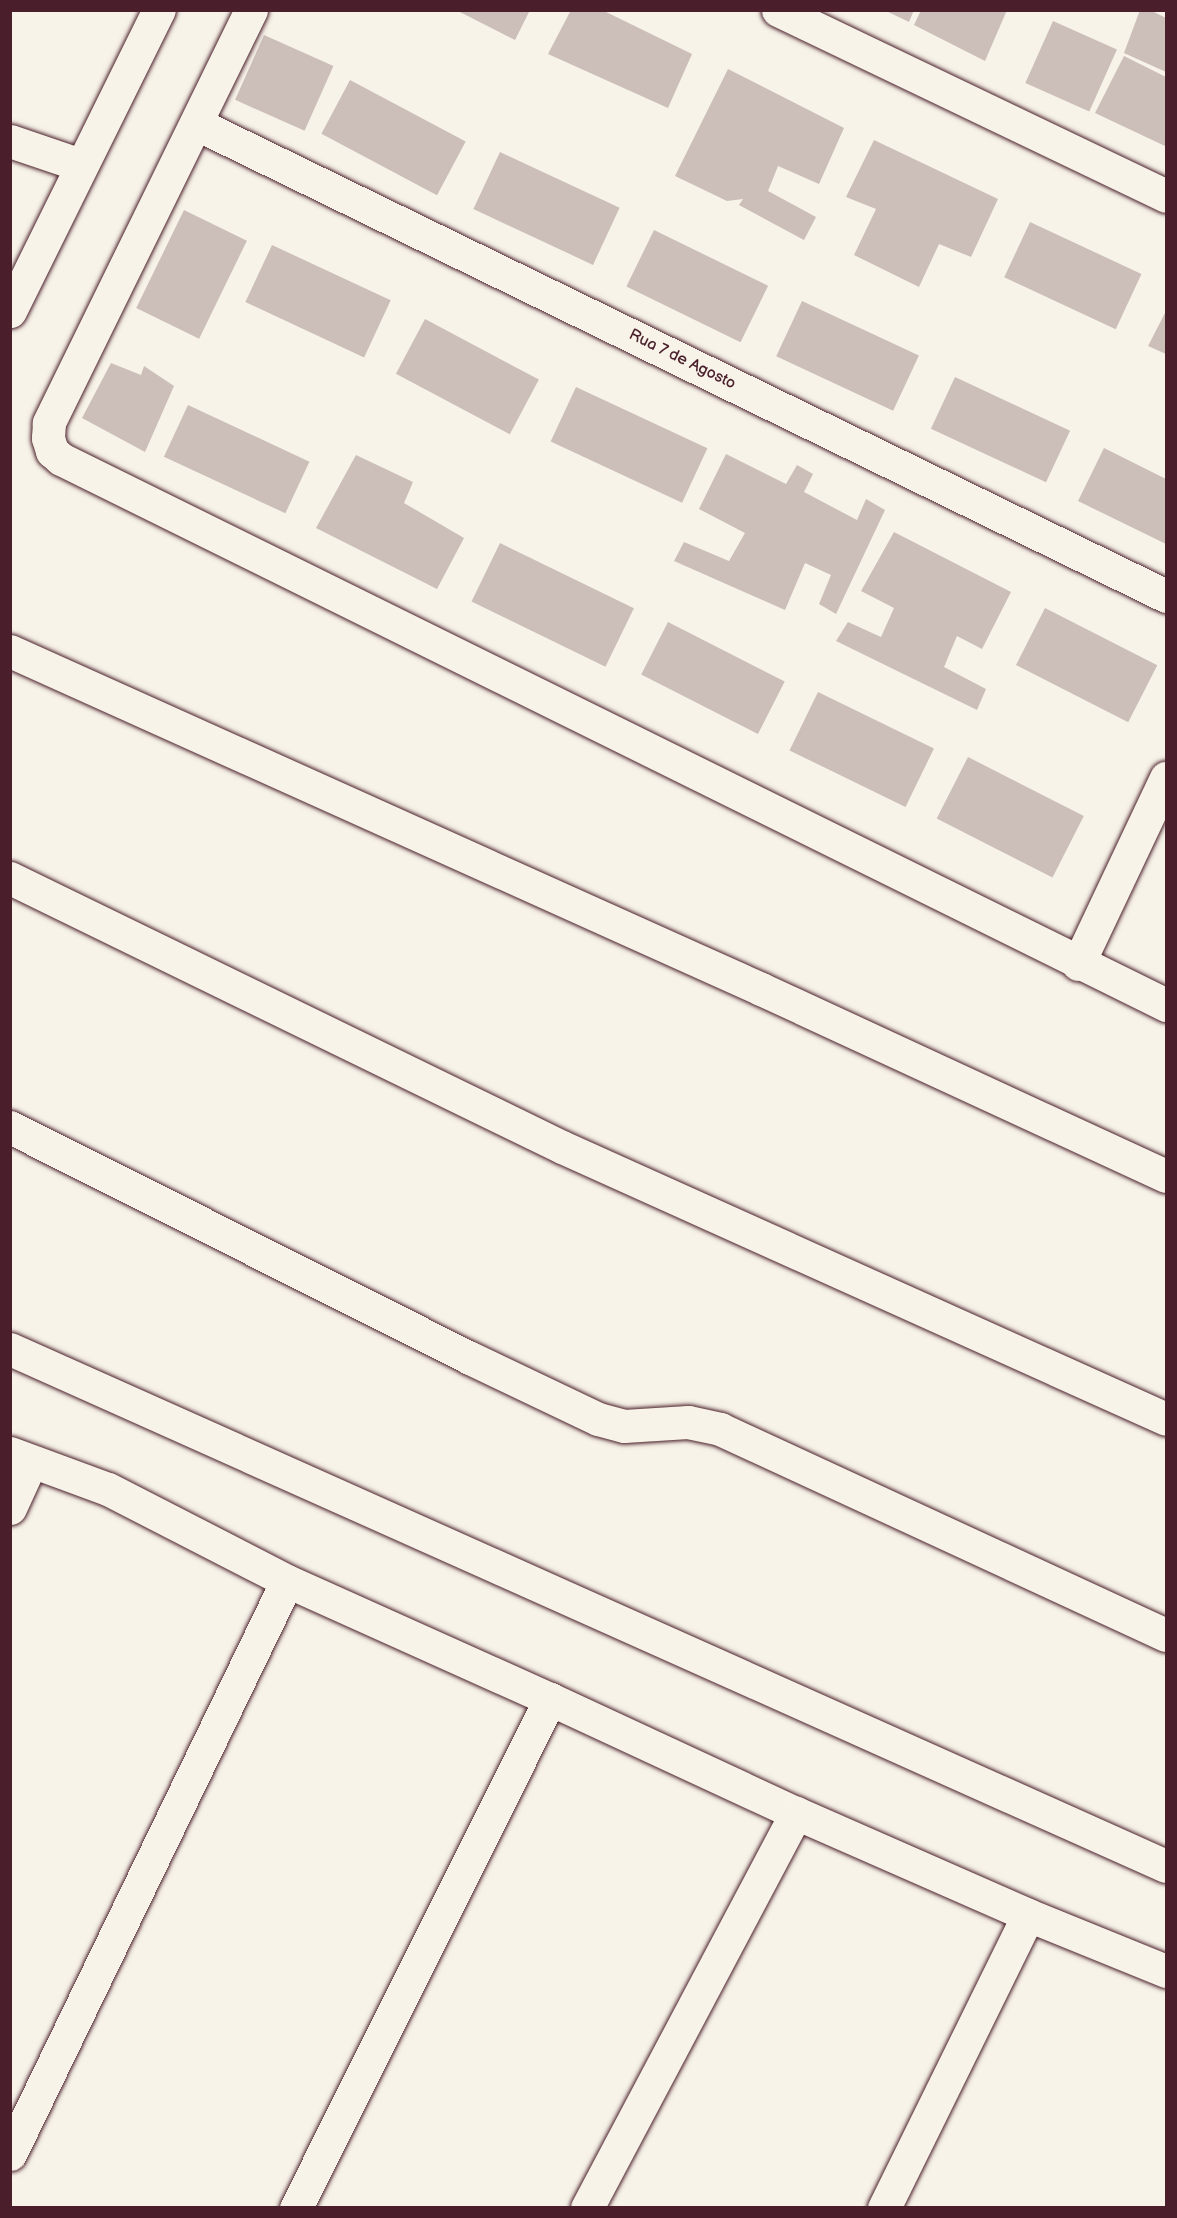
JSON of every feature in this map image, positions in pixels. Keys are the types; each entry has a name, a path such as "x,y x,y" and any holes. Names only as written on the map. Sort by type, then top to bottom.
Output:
{"street":[{"path":"10,311 159,10"},
{"path":"251,10 49,423 48,438 52,451 71,464 1078,964 1167,1005"},
{"path":"778,10 1167,196"},
{"name":"Rua 7 de Agosto","path":"197,124 1167,596"},
{"path":"10,141 81,165"},
{"path":"10,651 762,989 1167,1176"},
{"path":"1078,964 1167,778"},
{"path":"10,878 562,1147 1167,1419"},
{"path":"10,1127 468,1357 598,1419 624,1426 688,1422 720,1429 1167,1635"},
{"path":"10,1349 1167,1866"},
{"path":"10,1508 21,1457 108,1489 287,1581 550,1698 796,1813 1028,1915 1167,1971"},
{"path":"10,2154 287,1581"},
{"path":"296,2208 550,1698"},
{"path":"587,2208 796,1813"},
{"path":"884,2208 1028,1915"}],"building":[{"path":"456,10 530,10 515,40"},
{"path":"571,10 602,10 692,54 668,108 548,54"},
{"path":"884,10 914,10 909,22"},
{"path":"921,10 1007,10 985,61 914,25"},
{"path":"1140,10 1150,10 1166,18 1166,72 1124,53"},
{"path":"1053,21 1117,49 1089,112 1025,83"},
{"path":"264,35 333,66 305,131 235,100"},
{"path":"1124,56 1166,77 1165,146 1095,113"},
{"path":"728,69 844,128 819,184 778,166 768,191 816,217 804,240 739,205 743,199 727,201 675,176"},
{"path":"350,80 466,142 437,195 321,134"},
{"path":"874,140 998,199 971,257 939,244 919,287 854,255 876,209 846,197"},
{"path":"500,152 620,208 593,265 473,209"},
{"path":"184,210 247,241 199,339 136,308"},
{"path":"1030,222 1141,274 1116,329 1004,277"},
{"path":"654,230 768,286 741,342 626,287"},
{"path":"272,245 391,300 364,357 245,302"},
{"path":"802,301 919,356 893,411 776,356"},
{"path":"1166,311 1166,354 1148,346"},
{"path":"425,319 539,380 510,434 396,374"},
{"path":"111,363 141,375 144,366 174,386 145,452 82,418"},
{"path":"955,377 1070,431 1046,482 931,429"},
{"path":"576,387 707,448 682,503 551,441"},
{"path":"188,405 309,462 285,513 164,457"},
{"path":"1104,448 1166,479 1166,544 1078,501"},
{"path":"726,454 786,484 797,465 813,474 804,492 857,520 866,499 885,510 836,614 819,604 831,575 805,563 785,610 674,561 684,542 729,561 745,533 699,509"},
{"path":"356,455 413,482 404,503 464,538 437,589 316,528"},
{"path":"894,532 1011,592 982,649 957,636 944,667 986,689 977,710 836,641 848,622 881,637 894,608 861,591"},
{"path":"500,543 634,608 605,667 472,601"},
{"path":"1045,608 1157,665 1128,722 1016,665"},
{"path":"668,622 785,681 758,734 641,675"},
{"path":"818,692 934,749 905,807 790,750"},
{"path":"968,757 1084,816 1053,877 937,818"}]}
